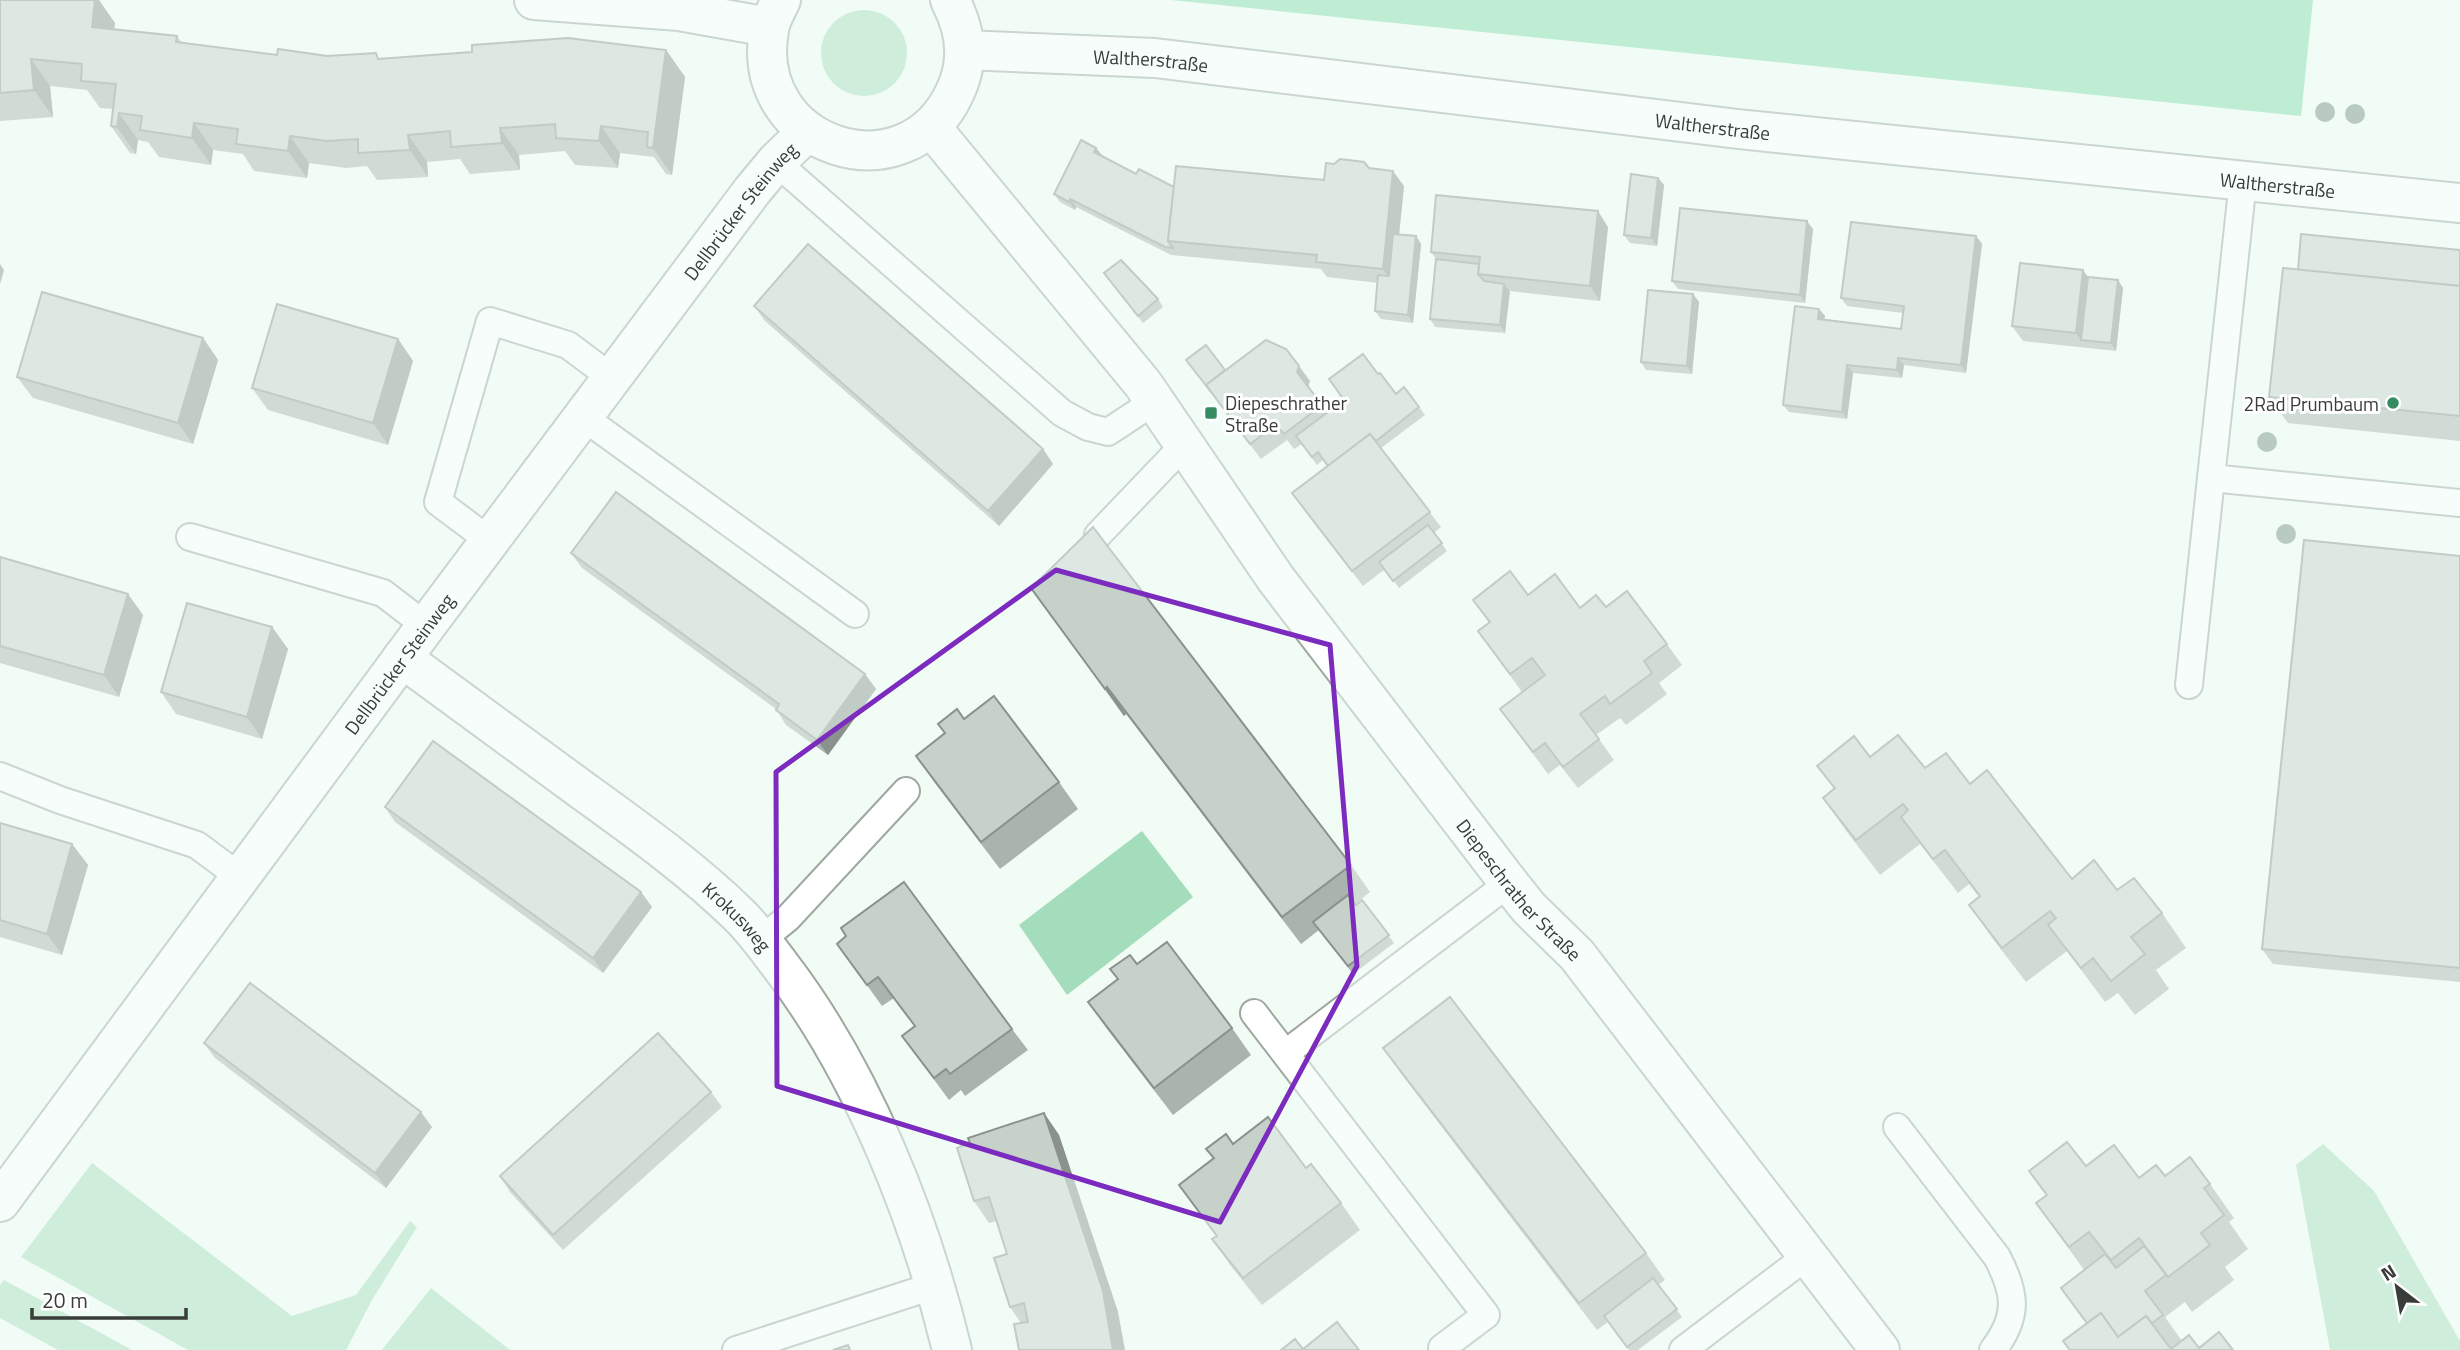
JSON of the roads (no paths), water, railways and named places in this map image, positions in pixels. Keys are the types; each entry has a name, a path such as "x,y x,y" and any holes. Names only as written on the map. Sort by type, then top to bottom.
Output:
{"street":[{"path":"534,0 679,11 775,14 766,57 772,86 786,111 807,132 831,145 857,150 883,149 908,141 931,127 950,104 962,78 965,50 960,19 950,0"},
{"name":"Waltherstraße","path":"965,50 1155,58 1738,129 2460,203"},
{"name":"Diepeschrather Straße","path":"931,127 1143,384 1276,579 1508,883 1529,908 1577,955 1880,1350"},
{"name":"Dellbrücker Steinweg","path":"0,1202 612,378 776,162 807,132"},
{"name":"Krokusweg","path":"402,658 620,817 685,868 741,917 761,940 803,995 849,1073 895,1174 936,1285 952,1350"}],"lane":[{"path":"776,162 1062,413 1088,427 1108,432 1155,401"},
{"path":"2189,685 2242,181"},
{"path":"490,541 438,502 491,321 568,345 612,378"},
{"path":"583,417 855,614"},
{"path":"1098,536 1185,444"},
{"path":"2211,478 2460,503"},
{"path":"190,537 383,593 426,626"},
{"path":"0,776 60,800 197,845 240,877"},
{"path":"761,940 788,918 906,791"},
{"path":"1286,1053 1508,883"},
{"path":"1254,1013 1486,1315 1442,1348 1444,1350"},
{"path":"1897,1127 1997,1257 2010,1280 2012,1307 2006,1333 1993,1350"},
{"path":"1682,1350 1807,1256"},
{"path":"736,1350 936,1285"}],"place":[{"name":"2Rad Prumbaum","path":"2393,403"},
{"name":"Diepeschrather Straße","path":"1211,413"}]}
